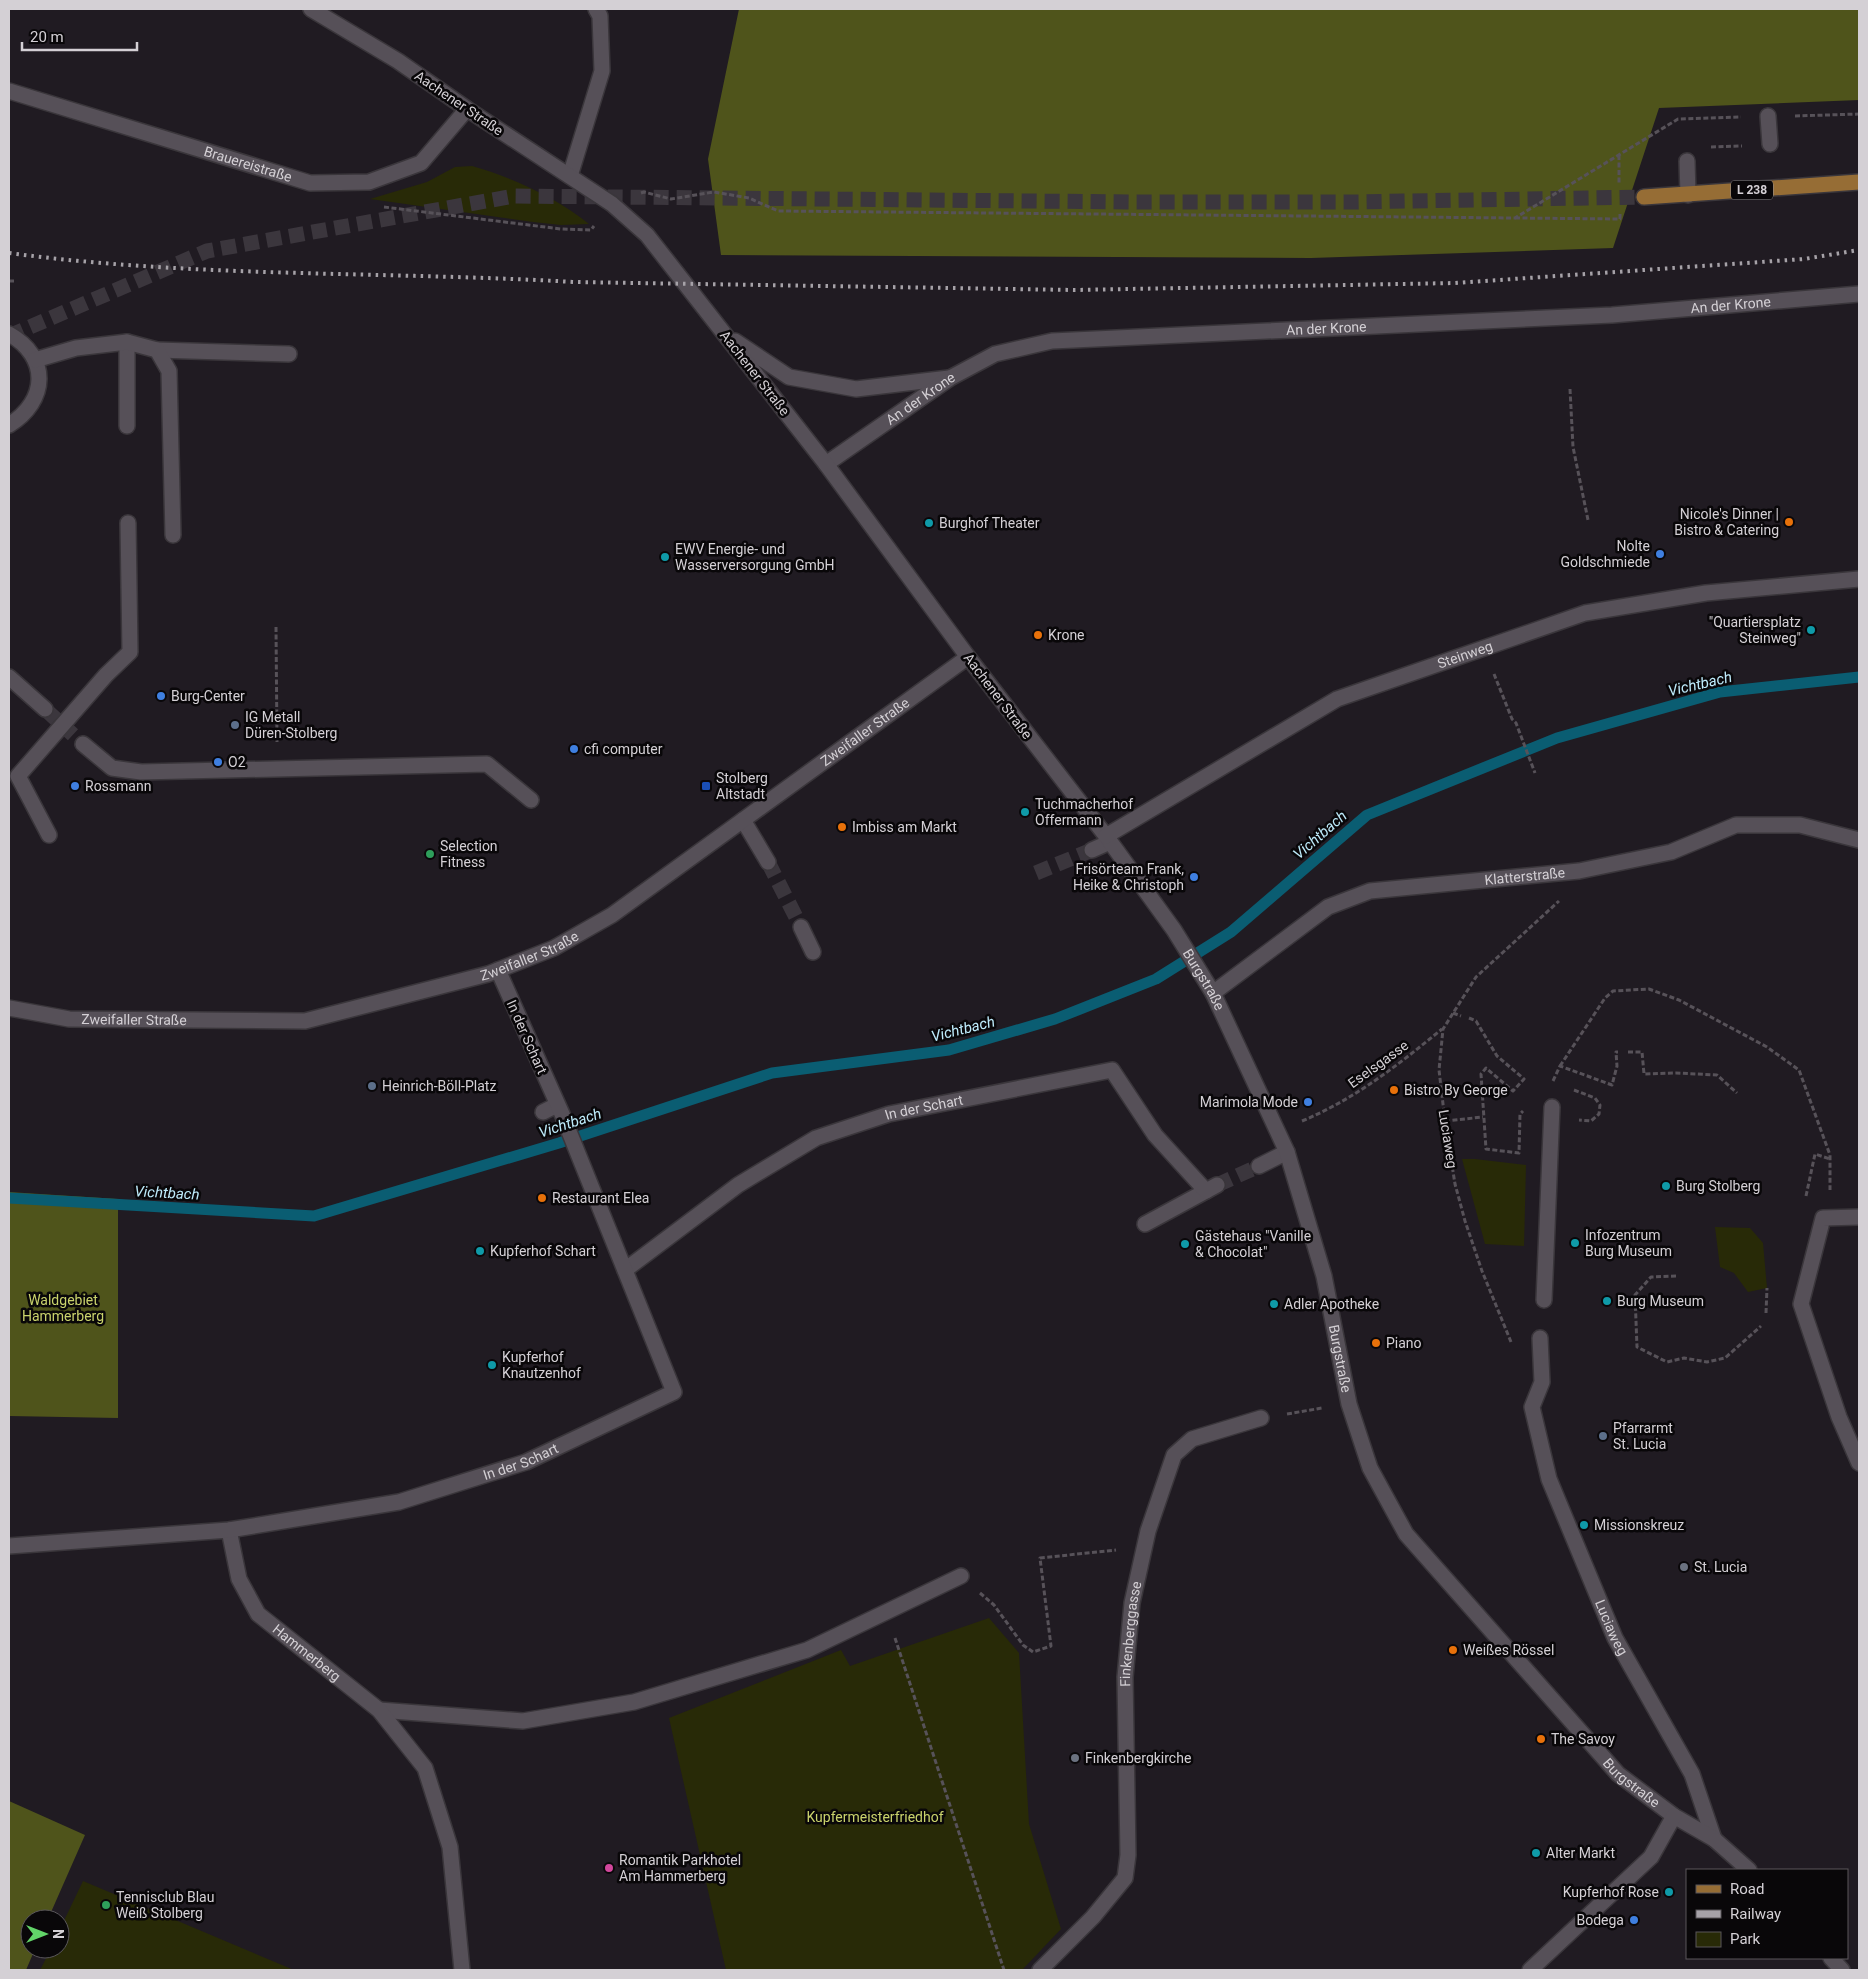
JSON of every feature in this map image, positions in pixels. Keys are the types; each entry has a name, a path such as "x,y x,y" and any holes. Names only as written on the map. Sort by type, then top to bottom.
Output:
{"main road":[{"name":"L 238","path":"1644,197 1859,182"}],"street":[{"name":"Aachener Straße","path":"311,9 398,61 467,110 612,204 647,235 826,464 968,657 1108,839"},
{"path":"570,176 602,71 600,16 596,9"},
{"name":"Brauereistraße","path":"9,91 310,183 368,182 421,162 467,110"},
{"path":"1768,116 1770,144"},
{"path":"1687,161 1688,194"},
{"name":"An der Krone","path":"826,464 950,378 995,354 1052,341 1612,315 1859,294"},
{"path":"722,332 789,377 856,389 950,378"},
{"path":"9,334 25,345 35,360 38,375 38,390 32,405 22,416 9,425"},
{"path":"35,360 76,348 126,342 156,350 289,354"},
{"path":"126,342 127,426"},
{"path":"156,350 169,371 173,535"},
{"path":"49,835 18,776 106,675 130,652 128,523"},
{"name":"Steinweg","path":"1092,850 1337,699 1585,613 1706,593 1859,579"},
{"name":"Zweifaller Straße","path":"9,1008 69,1019 305,1021 488,974 554,948 612,915 968,657"},
{"path":"9,677 45,709"},
{"path":"83,744 112,768 141,772 487,764 531,800"},
{"path":"743,820 768,862"},
{"name":"Klatterstraße","path":"1213,993 1328,907 1370,891 1579,871 1670,852 1736,826 1800,825 1859,840"},
{"name":"Burgstraße","path":"1108,839 1174,930 1213,993 1287,1152 1324,1276 1349,1404 1370,1468 1406,1534 1618,1774 1674,1816 1714,1839 1748,1869"},
{"path":"801,927 813,952"},
{"name":"In der Schart","path":"229,1530 398,1502 474,1479 526,1462 674,1392 580,1159 554,1110 498,970"},
{"name":"In der Schart","path":"625,1270 738,1186 816,1138 889,1114 1112,1070 1155,1135 1211,1188 1145,1224"},
{"path":"1544,1300 1552,1106"},
{"path":"1259,1166 1287,1152"},
{"path":"1859,1217 1822,1218 1802,1304 1838,1417 1859,1463"},
{"name":"Luciaweg","path":"1540,1338 1542,1382 1532,1407 1549,1479 1615,1638 1692,1774 1714,1839"},
{"name":"Finkenberggasse","path":"1040,1970 1093,1917 1125,1878 1128,1855 1125,1677 1132,1603 1148,1531 1174,1455 1192,1439 1261,1418"},
{"path":"9,1546 229,1530"},
{"name":"Hammerberg","path":"229,1530 239,1579 258,1614 379,1710 425,1768 450,1847 462,1970"},
{"path":"379,1710 523,1721 634,1702 807,1650 961,1576"},
{"path":"1530,1970 1651,1857 1674,1816"},
{"path":"1832,1959 1842,1970"}],"path":[{"path":"1515,218 1678,119 1859,114"},
{"path":"1687,161 1687,149 1770,144"},
{"path":"1619,155 1620,192"},
{"path":"378,206 561,229 591,230 612,204 644,192 671,199 714,192 749,198 778,211 1620,219 1620,210"},
{"path":"9,281 16,281"},
{"path":"1570,388 1573,447 1588,520"},
{"path":"276,628 277,742"},
{"path":"1484,648 1535,773"},
{"name":"Luciaweg","path":"1512,1346 1482,1271 1455,1184 1444,1121 1439,1070 1443,1029 1476,976 1557,904"},
{"path":"1560,1066 1605,998 1613,991 1649,990 1679,1000 1767,1047 1799,1070 1830,1159 1830,1218"},
{"path":"1453,1013 1461,1016"},
{"path":"1469,1018 1476,1021 1497,1056 1524,1079 1514,1091 1486,1068 1481,1074 1486,1149 1519,1153 1520,1114"},
{"name":"Eselsgasse","path":"1323,1113 1387,1074 1443,1029"},
{"path":"1584,1074 1612,1085 1617,1066 1616,1052 1618,1052"},
{"path":"1628,1052 1642,1052 1644,1074 1717,1075 1737,1093"},
{"path":"1444,1121 1484,1117"},
{"path":"1807,1192 1815,1154 1830,1159"},
{"path":"1676,1276 1651,1277 1636,1295 1637,1347 1667,1362 1684,1358 1707,1362 1725,1358 1761,1326"},
{"path":"1766,1313 1767,1288"},
{"path":"1261,1418 1349,1404"},
{"path":"994,1605 1023,1645 1033,1652 1051,1646 1040,1558 1086,1553"},
{"path":"886,1612 1004,1970"}],"green space":[{"path":"739,9 1859,9 1859,100 1659,108 1613,248 1311,258 721,255 708,159"},
{"path":"472,166 533,189 576,214 589,224 561,225 533,222 370,199 427,182 455,167"},
{"path":"1462,1159 1526,1165 1524,1246 1485,1244"},
{"name":"Waldgebiet Hammerberg","path":"9,1192 118,1199 118,1418 9,1416"},
{"path":"1715,1227 1750,1228 1763,1243 1767,1288 1748,1292 1734,1273 1720,1267"},
{"name":"Kupfermeisterfriedhof","path":"989,1618 1019,1653 1029,1824 1061,1929 1022,1970 726,1970 669,1718 841,1650 850,1666"},
{"path":"9,1801 85,1835 52,1909 20,1909 20,1959 31,1959 26,1970 9,1970"},
{"name":"Tennisclub Blau Weiß Stolberg","path":"83,1881 294,1970 40,1970 46,1959 70,1959 70,1909"}],"waterway":[{"name":"Vichtbach","path":"9,1198 314,1216 559,1143 772,1073 949,1050 1055,1019 1156,979 1231,932 1367,815 1557,738 1720,692 1859,677"}],"tunnel":[{"path":"9,336 207,251 514,196 1135,202 1353,202 1644,197"},
{"path":"45,709 83,744"},
{"path":"1036,873 1092,850"},
{"path":"768,862 801,927"},
{"path":"1217,1185 1259,1166"}],"railway":[{"path":"9,253 150,267 291,273 574,282 1074,290 1455,283 1804,259 1859,250"}],"place":[{"name":"Nicole's Dinner | Bistro & Catering","path":"1789,522"},
{"name":"Burghof Theater","path":"929,523"},
{"name":"Nolte Goldschmiede","path":"1660,554"},
{"name":"EWV Energie- und Wasserversorgung GmbH","path":"665,557"},
{"name":"\"Quartiersplatz Steinweg\"","path":"1811,630"},
{"name":"Krone","path":"1038,635"},
{"name":"Burg-Center","path":"161,696"},
{"name":"IG Metall Düren-Stolberg","path":"235,725"},
{"name":"cfi computer","path":"574,749"},
{"name":"O2","path":"218,762"},
{"name":"Rossmann","path":"75,786"},
{"name":"Stolberg Altstadt","path":"706,786"},
{"name":"Tuchmacherhof Offermann","path":"1025,812"},
{"name":"Imbiss am Markt","path":"842,827"},
{"name":"Selection Fitness","path":"430,854"},
{"name":"Frisörteam Frank, Heike & Christoph","path":"1194,877"},
{"name":"Heinrich-Böll-Platz","path":"372,1086"},
{"name":"Bistro By George","path":"1394,1090"},
{"name":"Marimola Mode","path":"1308,1102"},
{"name":"Burg Stolberg","path":"1666,1186"},
{"name":"Restaurant Elea","path":"542,1198"},
{"name":"Infozentrum Burg Museum","path":"1575,1243"},
{"name":"Gästehaus \"Vanille & Chocolat\"","path":"1185,1244"},
{"name":"Kupferhof Schart","path":"480,1251"},
{"name":"Burg Museum","path":"1607,1301"},
{"name":"Adler Apotheke","path":"1274,1304"},
{"name":"Piano","path":"1376,1343"},
{"name":"Kupferhof Knautzenhof","path":"492,1365"},
{"name":"Pfarrarmt St. Lucia","path":"1603,1436"},
{"name":"Missionskreuz","path":"1584,1525"},
{"name":"St. Lucia","path":"1684,1567"},
{"name":"Weißes Rössel","path":"1453,1650"},
{"name":"The Savoy","path":"1541,1739"},
{"name":"Finkenbergkirche","path":"1075,1758"},
{"name":"Alter Markt","path":"1536,1853"},
{"name":"Romantik Parkhotel Am Hammerberg","path":"609,1868"},
{"name":"Kupferhof Rose","path":"1669,1892"},
{"name":"Tennisclub Blau Weiß Stolberg","path":"106,1905"},
{"name":"Bodega","path":"1634,1920"}]}
